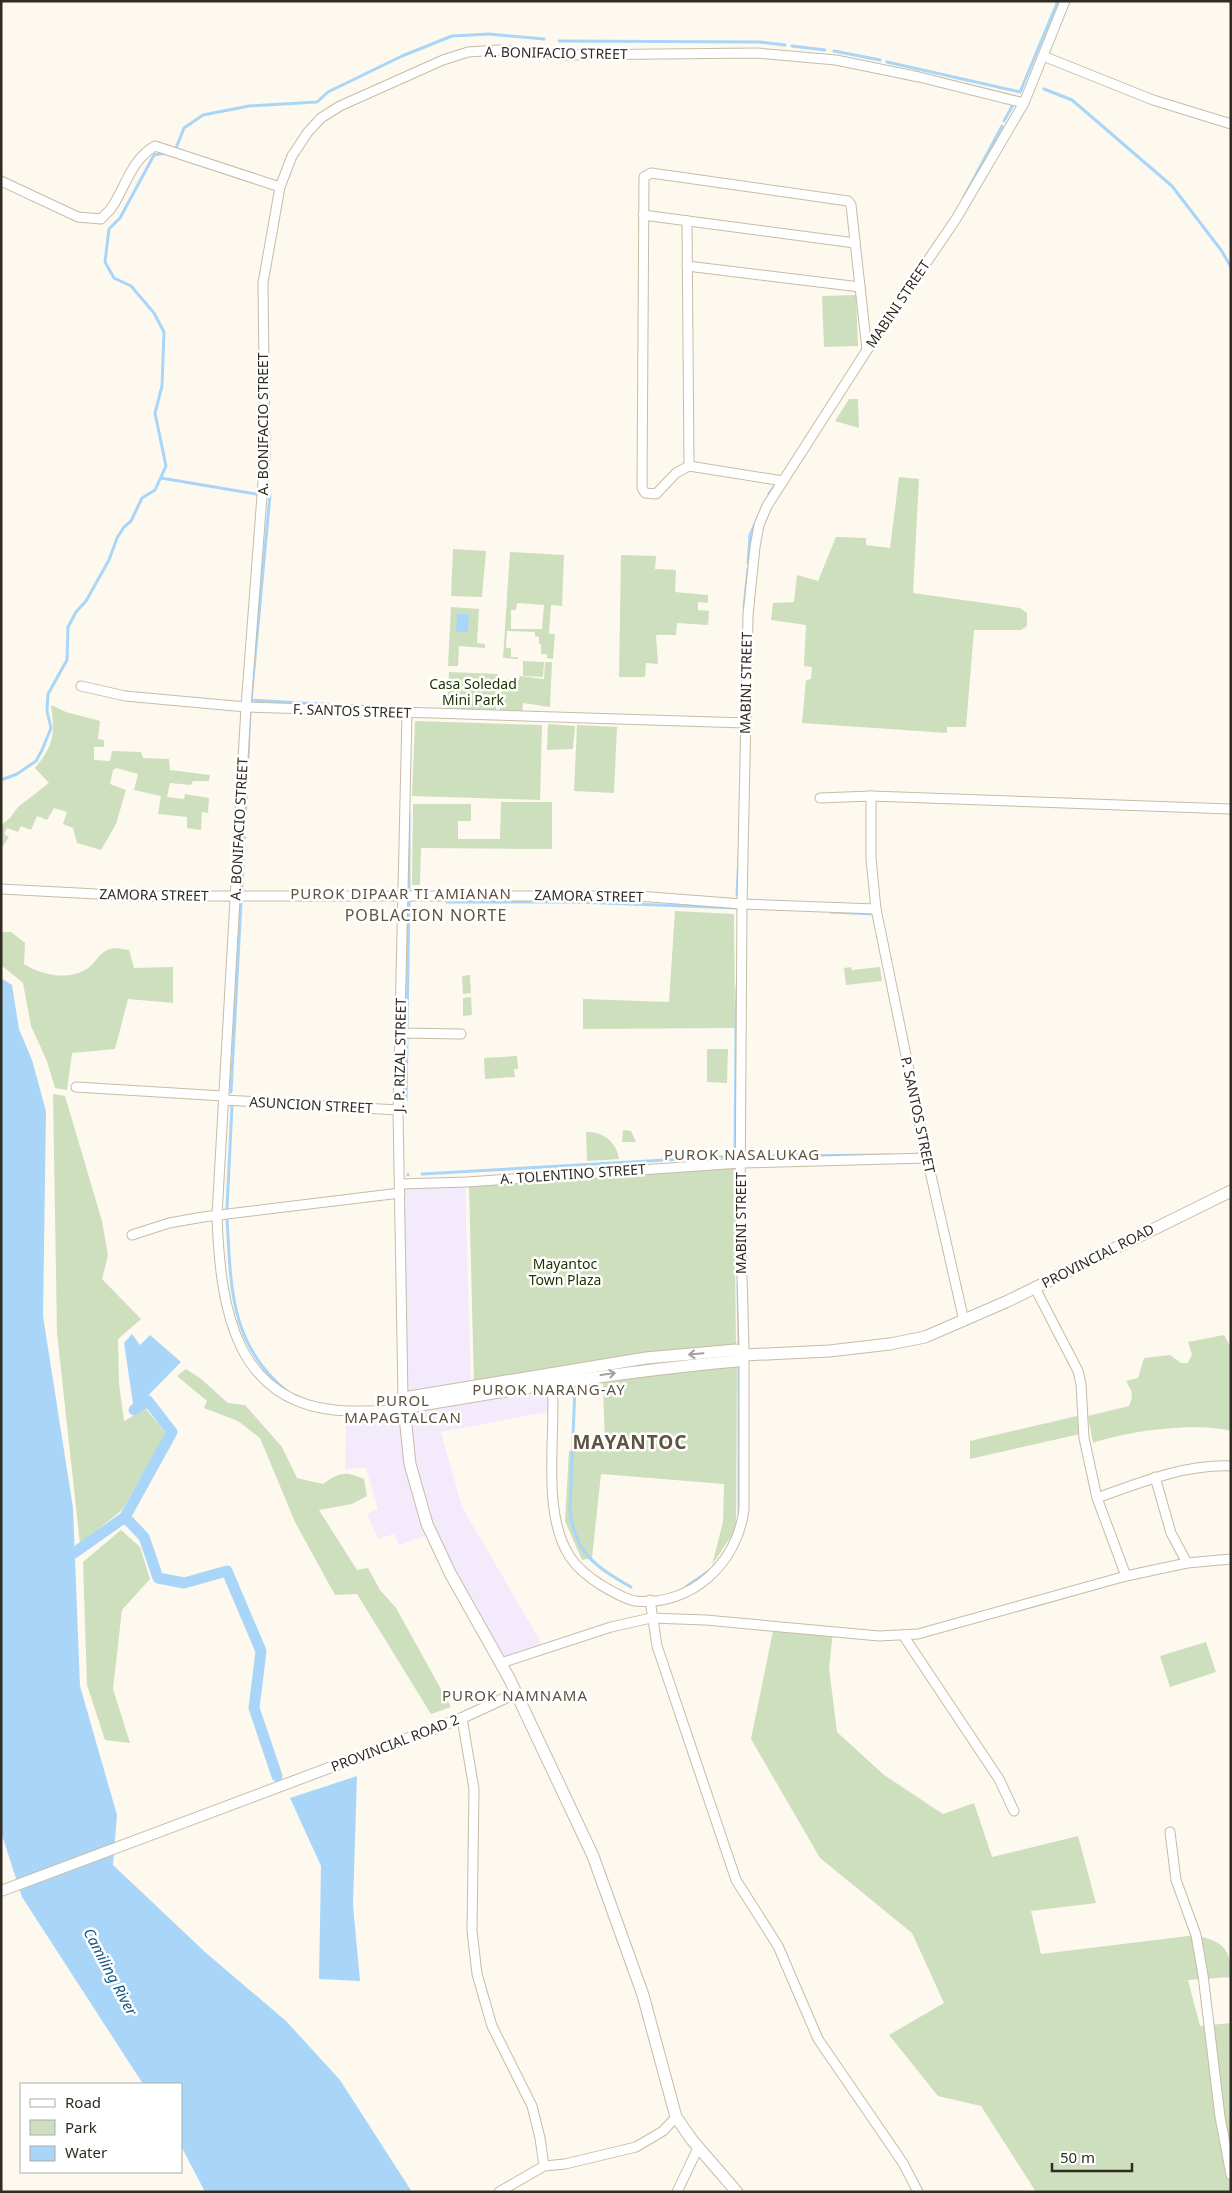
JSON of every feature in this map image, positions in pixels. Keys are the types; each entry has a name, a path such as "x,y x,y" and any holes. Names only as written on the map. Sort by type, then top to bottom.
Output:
{"main road":[{"name":"PROVINCIAL ROAD","path":"404,1403 652,1363 737,1361 744,1355 814,1352 890,1344 925,1337 1036,1288 1231,1191"},
{"path":"404,1403 410,1464 427,1524 450,1574 516,1694 562,1789 602,1881 643,1995 676,2116 698,2148 737,2192"}],"street":[{"name":"MABINI STREET","path":"552,1378 554,1492 558,1525 565,1548 571,1558 583,1571 608,1589 635,1601 678,1595 704,1582 725,1560 738,1539 744,1508 744,1355 740,1288 742,904 748,615 754,547 764,512 867,350 956,218 1024,103 1065,1"},
{"name":"A. BONIFACIO STREET","path":"404,1403 392,1410 337,1410 310,1407 279,1392 260,1375 237,1338 224,1298 218,1252 217,1215 246,707 265,456 264,283 280,186 292,156 308,132 322,118 371,90 443,60 468,52 499,50 563,55 757,53 836,60 919,77 1024,103"},
{"path":"1043,56 1154,100 1231,124"},
{"path":"1,181 78,216 101,219 111,209 136,162 146,151 155,146 280,186"},
{"path":"783,481 689,466 676,473 656,494 645,493 642,488 644,177 651,174 666,175 844,199 851,205 867,350"},
{"path":"643,215 856,243"},
{"path":"687,221 689,466"},
{"path":"687,266 860,287"},
{"name":"F. SANTOS STREET","path":"81,686 125,696 246,707 745,723"},
{"name":"J. P. RIZAL STREET","path":"404,1403 398,1110 407,713"},
{"path":"820,798 871,796 1230,809"},
{"name":"P. SANTOS STREET","path":"871,796 871,860 876,909 927,1158 964,1321"},
{"name":"ZAMORA STREET","path":"1,889 135,896 638,896 742,904 876,909"},
{"path":"400,1033 461,1034"},
{"name":"ASUNCION STREET","path":"76,1087 398,1110"},
{"name":"A. TOLENTINO STREET","path":"132,1235 169,1223 400,1188 741,1163 927,1158"},
{"path":"1036,1288 1078,1371 1081,1384 1084,1438 1097,1498 1126,1576"},
{"path":"1097,1498 1155,1477 1215,1465 1231,1466"},
{"path":"1155,1477 1171,1533 1187,1563"},
{"path":"500,1663 611,1627 651,1618 706,1620 858,1634 903,1636 935,1630 1126,1576 1187,1563 1231,1559"},
{"path":"650,1600 656,1646 685,1736 736,1880 778,1946 818,2039 903,2163 918,2192"},
{"path":"903,1636 999,1779 1014,1811"},
{"name":"PROVINCIAL ROAD 2","path":"1,1891 462,1718 516,1694"},
{"path":"462,1718 474,1789 472,1931 477,1974 492,2026 532,2106 540,2138 544,2166"},
{"path":"1170,1832 1176,1880 1196,1935 1220,2117 1231,2175"},
{"path":"499,2192 544,2166 565,2164 636,2147 663,2131 676,2116"},
{"path":"677,2192 698,2148"}],"shaded area":[{"path":"465,1183 471,1385 406,1395 403,1185"},
{"path":"552,1382 552,1411 441,1432 462,1507 545,1649 501,1663 431,1534 399,1545 394,1534 378,1539 367,1514 378,1509 366,1468 345,1469 346,1411 404,1408"}],"green space":[{"path":"856,295 858,346 824,347 822,296"},
{"path":"849,399 858,399 859,428 835,421"},
{"path":"899,477 919,479 913,593 1020,608 1027,613 1027,626 1021,630 974,630 966,727 947,727 947,733 802,723 806,680 811,679 812,667 804,666 806,625 771,620 773,603 794,602 797,575 818,581 836,537 866,538 866,545 890,548"},
{"path":"453,549 486,551 482,597 451,596"},
{"path":"510,552 564,555 562,606 551,605 549,634 555,634 553,659 547,658 547,654 541,654 541,644 539,644 539,637 535,636 535,632 507,631 506,648 511,648 511,657 518,657 518,659 503,658","holes":["517,603 544,605 542,629 511,629 511,610 516,610"]},
{"path":"621,555 656,556 655,569 676,570 675,592 708,595 708,603 698,602 698,610 709,611 708,625 677,623 676,635 656,635 658,664 646,663 645,677 619,677"},
{"path":"451,607 479,609 477,643 485,644 485,648 459,646 458,666 448,666"},
{"path":"523,661 544,662 543,677 523,676"},
{"path":"545,662 552,662 550,707 523,703 522,714 500,712 502,679 519,680 520,676 544,679"},
{"name":"Casa Soledad Mini Park","path":"449,672 498,674 496,712 447,709"},
{"path":"51,705 66,712 100,721 98,739 104,740 104,747 94,747 94,760 110,761 112,751 141,752 143,758 169,759 170,770 210,775 209,781 193,781 191,785 170,783 167,797 184,799 185,794 209,798 208,813 202,812 201,830 187,828 187,817 158,814 161,796 134,790 138,774 116,768 113,770 110,784 126,790 116,824 101,850 77,843 73,828 63,824 67,812 54,808 47,820 37,816 31,830 21,826 18,832 7,828 4,834 9,837 3,846 1,845 1,825 10,818 18,807 49,783 35,768 46,753 52,739"},
{"path":"415,721 542,725 540,800 412,796"},
{"path":"548,724 575,726 573,749 547,750"},
{"path":"577,725 617,727 614,793 574,791"},
{"path":"501,802 552,802 552,849 421,848 420,885 412,885 413,804 471,804 471,821 458,821 458,839 500,839"},
{"path":"675,911 734,914 735,1028 583,1029 583,999 669,1002"},
{"path":"1,932 11,932 25,943 24,964 47,974 63,976 79,973 90,967 103,953 114,948 129,950 134,968 173,967 173,1003 128,999 115,1049 72,1053 67,1090 55,1088 47,1061 31,1026 23,983 1,965"},
{"path":"851,967 852,970 880,967 882,981 846,985 844,968"},
{"path":"470,975 471,993 463,994 462,976"},
{"path":"471,997 472,1015 463,1016 463,998"},
{"path":"707,1049 728,1049 727,1083 707,1082"},
{"path":"517,1056 518,1069 514,1069 515,1077 485,1079 484,1058"},
{"path":"53,1094 65,1096 102,1221 108,1255 102,1279 141,1319 118,1339 119,1384 124,1421 146,1409 166,1433 122,1510 80,1544 57,1333"},
{"path":"623,1130 631,1131 636,1142 622,1142"},
{"path":"586,1132 592,1132 608,1139 618,1153 619,1159 587,1161"},
{"name":"Mayantoc Town Plaza","path":"734,1168 736,1346 626,1355 474,1384 469,1184"},
{"path":"1224,1335 1231,1348 1231,1431 1199,1427 1162,1429 1124,1435 1093,1443 1088,1416 1129,1406 1132,1395 1126,1381 1138,1378 1144,1358 1170,1355 1181,1363 1188,1363 1192,1354 1188,1342"},
{"path":"737,1364 736,1529 712,1565 723,1522 724,1484 601,1474 592,1558 582,1560 565,1521 569,1451 605,1450 603,1382"},
{"path":"186,1369 200,1378 228,1403 245,1405 282,1447 297,1478 323,1484 343,1474 364,1479 367,1496 352,1504 319,1510 357,1570 368,1568 380,1590 396,1608 451,1707 431,1714 357,1594 335,1595 295,1522 260,1438 238,1421 204,1408 207,1401 177,1376"},
{"path":"1077,1416 1080,1434 970,1459 970,1441"},
{"path":"121,1530 140,1547 150,1579 122,1610 113,1689 130,1743 105,1740 87,1685 83,1562"},
{"path":"774,1626 833,1632 829,1668 837,1732 884,1775 943,1814 974,1803 992,1857 1078,1836 1096,1903 1031,1911 1041,1954 1196,1935 1213,1940 1224,1948 1231,1967 1231,1977 1188,1980 1200,2026 1231,2023 1231,2192 1036,2192 981,2106 938,2096 889,2035 944,2003 912,1933 820,1858 751,1739"},
{"path":"1206,1642 1216,1672 1170,1687 1160,1656"}],"water":[{"path":"457,614 469,614 468,632 456,632"},
{"name":"Camiling River","path":"1,978 12,985 19,1029 32,1060 46,1111 43,1316 73,1508 80,1686 117,1815 113,1865 205,1952 286,2021 340,2080 412,2192 205,2192 182,2148 182,2083 142,2083 22,1897 1,1832"},
{"path":"132,1334 140,1345 150,1335 181,1362 134,1410 124,1343"},
{"path":"357,1776 353,1905 360,1981 319,1979 321,1866 290,1798"}],"waterway":[{"path":"887,62 1020,92 1058,1"},
{"path":"176,148 184,128 203,115 249,106 317,102 328,92 402,56 452,36 489,34 544,39"},
{"path":"559,41 760,42 785,45"},
{"path":"792,46 825,50"},
{"path":"834,51 880,60"},
{"path":"1044,89 1072,100 1172,186 1221,250 1231,267"},
{"path":"1004,121 1014,103"},
{"path":"964,197 1002,126"},
{"path":"1,780 17,774 36,761 42,750 51,728 47,711 48,694 67,660 68,627 76,612 86,601 109,560 117,538 124,527 131,521 142,498 155,490 166,466 155,413 162,386 164,332 154,313 131,286 114,278 105,262 109,229 120,218 154,155 166,153"},
{"path":"161,478 256,494"},
{"path":"769,494 777,483"},
{"path":"251,701 270,495"},
{"path":"748,563 750,535 764,504"},
{"path":"744,607 748,569"},
{"path":"251,700 375,707"},
{"path":"242,887 250,712"},
{"path":"409,814 409,891"},
{"path":"737,895 739,855"},
{"path":"407,1030 409,897"},
{"path":"447,902 577,902 737,908"},
{"path":"231,1092 241,903"},
{"path":"831,912 875,914"},
{"path":"736,1026 737,986"},
{"path":"422,1174 735,1156 736,1028"},
{"path":"406,1100 407,1036"},
{"path":"910,1098 921,1154 917,1154"},
{"path":"227,1208 232,1106"},
{"path":"764,1156 891,1155"},
{"path":"227,1218 233,1291 244,1335 269,1375 289,1393"},
{"path":"738,1283 739,1345"},
{"path":"739,1366 739,1516"},
{"path":"575,1387 570,1509 572,1524 576,1537 588,1557 631,1587"},
{"path":"125,1517 172,1432 148,1401 134,1410"},
{"path":"74,1553 125,1517 144,1537 158,1578 184,1583 227,1571 261,1651 254,1708 277,1776"},
{"path":"687,1586 712,1569"}],"district":[{"name":"PUROK DIPAAR TI AMIANAN","path":"401,894"},
{"name":"POBLACION NORTE","path":"426,915"},
{"name":"PUROK NASALUKAG","path":"742,1155"},
{"name":"PUROK NARANG-AY","path":"549,1390"},
{"name":"PUROL MAPAGTALCAN","path":"403,1410"},
{"name":"MAYANTOC","path":"630,1442"},
{"name":"PUROK NAMNAMA","path":"515,1696"}]}
